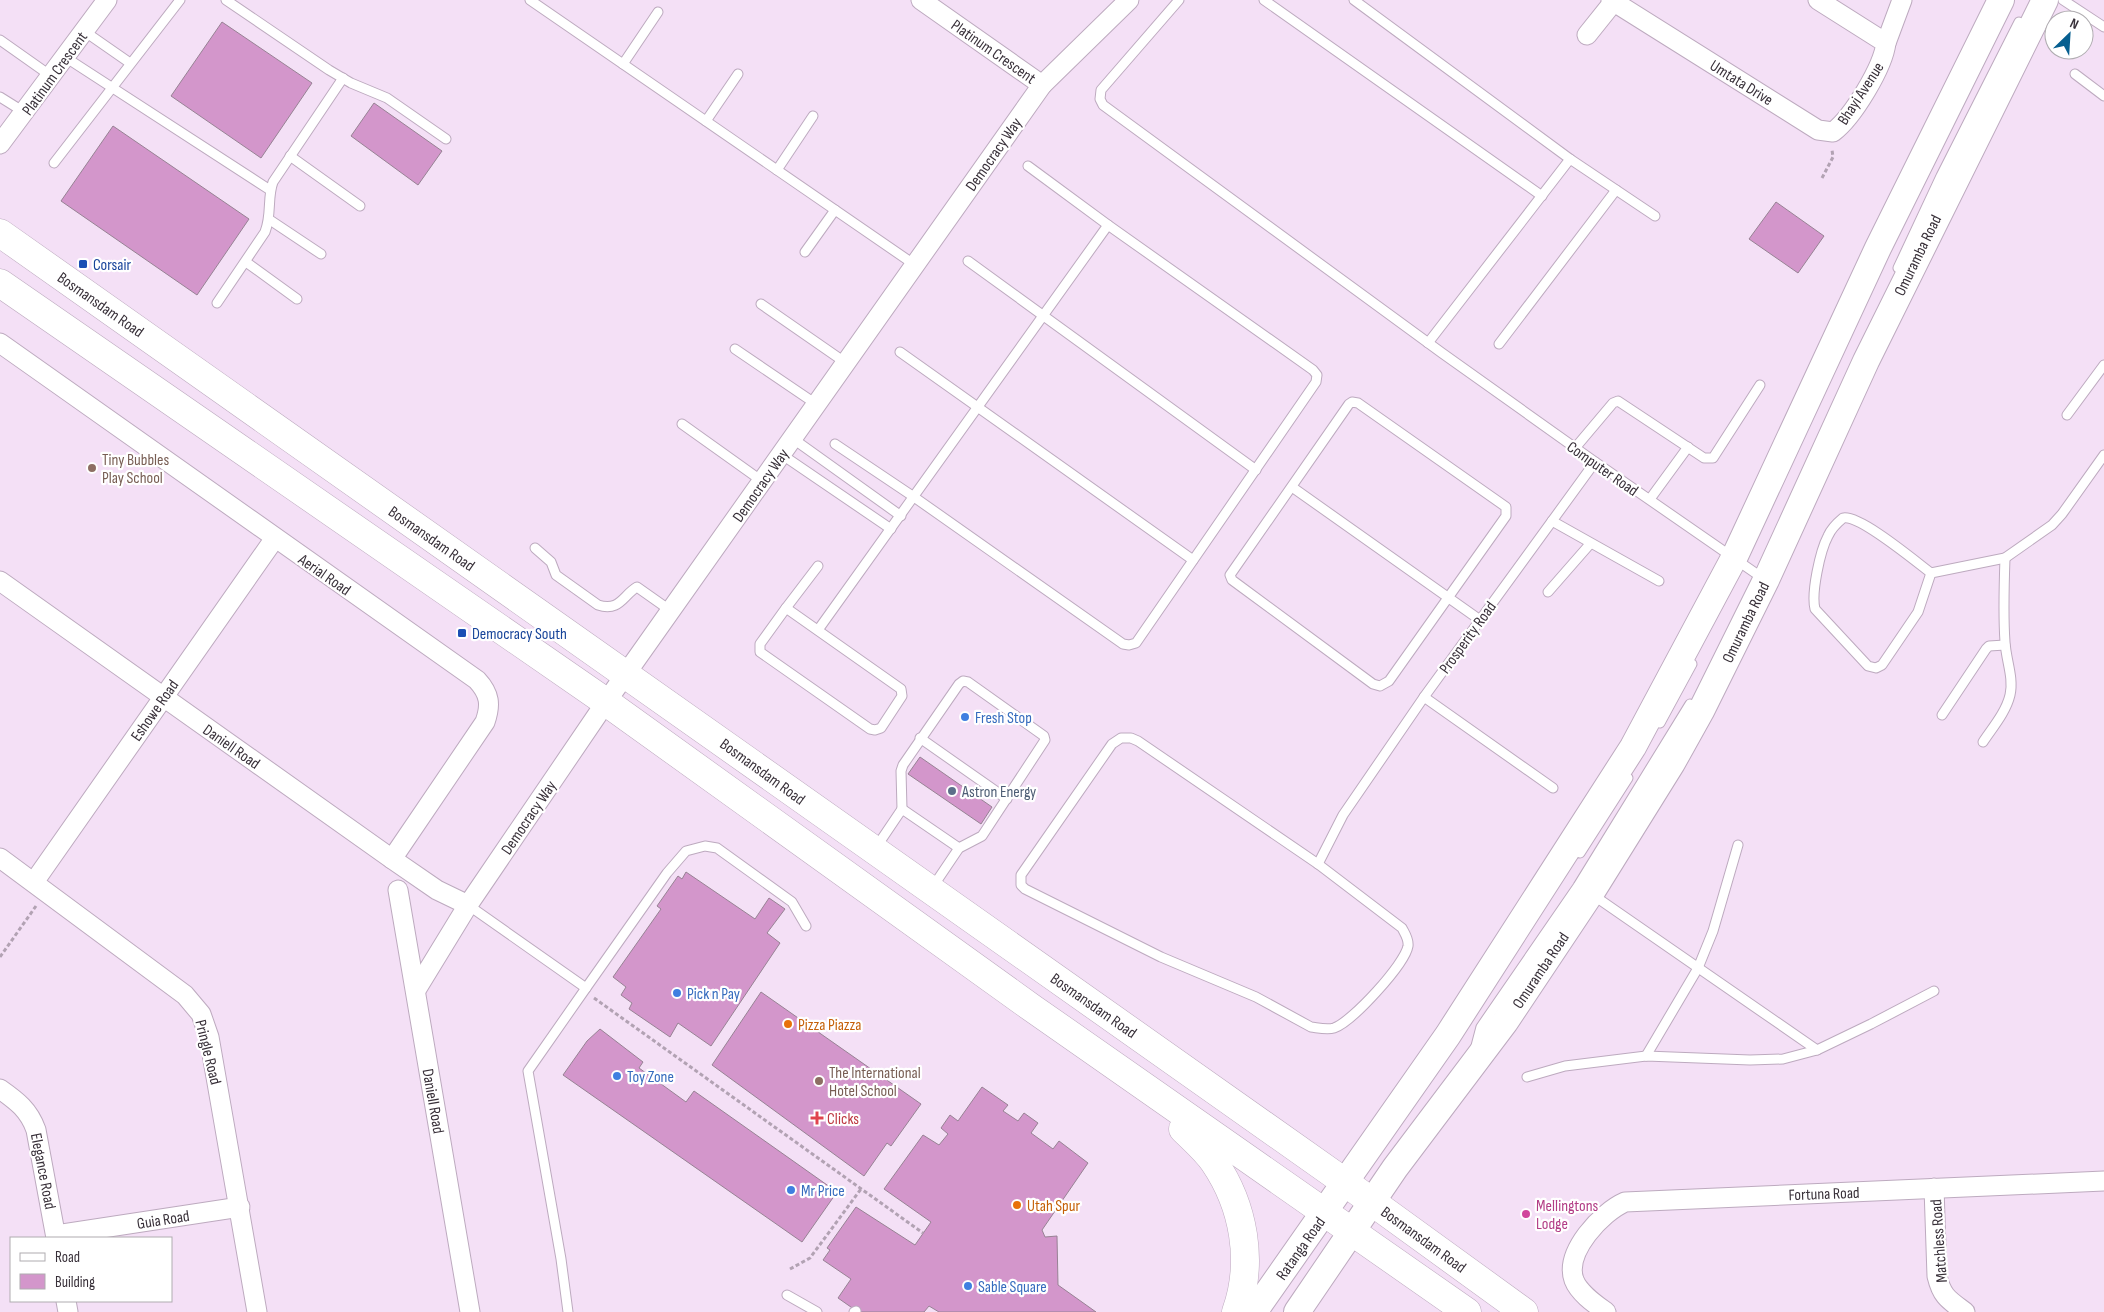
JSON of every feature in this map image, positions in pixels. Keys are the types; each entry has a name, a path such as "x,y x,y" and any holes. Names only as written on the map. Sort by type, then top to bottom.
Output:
{"main road":[{"name":"Omuramba Road","path":"1373,1202 1395,1168 1505,1022 1591,893 1672,763 1701,711 1759,589 1819,453 2045,0"},
{"path":"1346,1183 1448,1035 1633,746 1740,562 1878,248 2005,4"},
{"name":"Bosmansdam Road","path":"0,233 1373,1202 1524,1312"},
{"path":"0,283 606,702 1126,1073 1467,1312"},
{"path":"1126,1073 1195,1140 1213,1161 1228,1187 1240,1218 1245,1244 1241,1297 1236,1312"},
{"name":"Ratanga Road","path":"1254,1312 1346,1183"},
{"path":"1297,1312 1373,1202"}],"street":[{"name":"Platinum Crescent","path":"0,144 25,113 106,0"},
{"name":"Democracy Way","path":"416,990 468,905 606,702 1042,85 1129,0"},
{"name":"Bhayi Avenue","path":"1818,0 1886,42 1885,54 1873,77 1845,121 1833,132"},
{"path":"1886,42 1902,0"},
{"path":"1587,35 1613,1"},
{"name":"Umtata Drive","path":"1613,1 1818,130 1833,132"},
{"name":"Platinum Crescent","path":"932,3 1042,85"},
{"name":"Aerial Road","path":"0,342 274,538 477,680 485,689 489,698 489,711 486,722 392,859"},
{"name":"Eshowe Road","path":"40,886 163,697 274,538"},
{"name":"Daniell Road","path":"0,581 392,859 437,890 468,905"},
{"name":"Pringle Road","path":"0,858 185,995 201,1014 209,1037 257,1312"},
{"name":"Daniell Road","path":"398,890 470,1312"},
{"name":"Elegance Road","path":"0,1089 18,1102 32,1120 36,1130 56,1237"},
{"name":"Fortuna Road","path":"1606,1312 1578,1288 1573,1278 1572,1261 1588,1233 1612,1208 1625,1202 2104,1181"},
{"name":"Matchless Road","path":"1934,1188 1940,1287 1947,1300 1965,1312"},
{"name":"Guia Road","path":"56,1237 240,1207"}],"lane":[{"path":"54,163 180,0"},
{"path":"226,0 342,78 387,98 446,139"},
{"path":"530,0 915,265"},
{"name":"Computer Road","path":"1179,0 1101,90 1100,99 1103,105 1428,343 1594,462 1740,562 1759,589"},
{"path":"1264,0 1542,196"},
{"path":"1354,0 1570,159 1655,216"},
{"path":"2063,0 2104,27"},
{"path":"1936,152 2005,4"},
{"path":"623,64 658,12"},
{"path":"1895,274 1941,176 2022,18"},
{"path":"84,31 130,63"},
{"path":"0,40 51,76"},
{"path":"65,57 270,190"},
{"path":"706,120 738,74"},
{"path":"2075,74 2104,96"},
{"path":"217,303 261,241 270,220 270,190 273,182 342,78"},
{"path":"0,97 25,113"},
{"path":"778,170 813,116"},
{"path":"290,156 360,206"},
{"path":"1428,343 1570,159"},
{"path":"836,444 1122,644 1129,645 1136,642 1256,470 1316,382 1317,375 1028,166"},
{"path":"1499,344 1616,190"},
{"path":"805,252 835,210"},
{"path":"270,220 321,254"},
{"path":"818,630 1108,225"},
{"path":"968,261 1256,470"},
{"path":"246,262 297,299"},
{"path":"761,304 846,363"},
{"path":"735,350 816,404"},
{"path":"900,352 1193,560"},
{"path":"2067,415 2104,365"},
{"path":"1575,448 1613,403 1618,402 1704,458 1709,459 1715,456 1760,385"},
{"path":"1355,403 1506,507 1506,516 1389,681 1380,686 1373,684 1230,578 1231,570 1292,486 1349,404 1355,403"},
{"path":"682,424 762,481"},
{"path":"792,438 901,516"},
{"path":"1650,500 1688,447"},
{"path":"781,454 891,529"},
{"path":"1931,573 1918,612 1882,665 1876,668 1868,666 1814,609 1813,600 1823,550 1828,536 1843,518 1854,518 1931,573 2005,558 2052,525 2104,455"},
{"name":"Prosperity Road","path":"1318,864 1343,815 1424,697 1594,462"},
{"path":"1292,486 1480,620"},
{"path":"1552,521 1658,581"},
{"path":"1548,592 1590,544"},
{"path":"535,548 551,562 556,575 598,605 617,605 637,586 671,611"},
{"path":"1984,742 2006,707 2012,681 2005,645 2005,558"},
{"path":"786,608 902,689 902,696 882,728 870,729 760,652 760,644 786,608 818,566"},
{"path":"1942,714 1986,649 1989,646 2005,645"},
{"path":"1656,729 1698,653"},
{"path":"874,851 902,809 901,771 908,756 959,684 966,681 1043,734 1045,740 982,836 958,848 931,890"},
{"path":"1473,1063 1481,1028 1578,886 1696,693"},
{"path":"1424,697 1553,788"},
{"path":"1126,737 1138,741 1318,864 1402,928 1408,944 1402,959 1374,996 1348,1020 1335,1028 1325,1029 1299,1022 1241,990 1161,957 1025,889 1019,881 1021,875 1112,744 1126,737"},
{"path":"920,738 1007,799"},
{"path":"1576,860 1633,770"},
{"path":"902,809 958,848"},
{"path":"1646,1056 1698,968 1713,931 1738,845"},
{"path":"568,1312 562,1259 528,1072 667,872 686,851 705,846 717,848 792,902 806,926"},
{"path":"1591,893 1817,1050"},
{"path":"468,905 586,988"},
{"path":"1448,1035 1501,971"},
{"path":"1528,1077 1565,1066 1646,1056 1750,1060 1782,1059 1817,1050 1934,991"},
{"path":"788,1295 817,1312"}],"path":[{"path":"1822,178 1833,157 1831,145 1833,132"},
{"path":"0,956 40,886"},
{"path":"586,988 597,1001 923,1233"},
{"path":"790,1269 810,1258 861,1189"}],"building":[{"path":"222,22 312,83 261,158 171,96"},
{"path":"374,103 442,151 418,185 351,136"},
{"path":"113,126 249,219 197,295 61,201"},
{"path":"1776,202 1824,236 1798,273 1749,239"},
{"path":"920,757 992,807 981,824 908,774"},
{"path":"686,872 755,919 769,898 785,909 767,933 780,943 711,1046 678,1023 670,1037 629,1009 632,1003 621,995 626,987 613,977 661,909 657,906 678,876 682,879"},
{"path":"761,992 921,1104 891,1146 887,1143 864,1176 712,1065"},
{"path":"600,1029 643,1062 639,1068 686,1102 694,1091 837,1192 802,1242 563,1075 587,1041"},
{"path":"982,1087 1008,1105 1003,1111 1018,1121 1024,1113 1038,1123 1031,1133 1053,1149 1059,1141 1088,1163 1042,1230 1045,1237 1057,1236 1058,1285 1096,1312 939,1312 929,1306 924,1312 858,1312 838,1298 851,1279 823,1260 830,1250 827,1248 856,1207 915,1245 931,1222 884,1189 923,1135 939,1145 948,1134 941,1128 950,1115 958,1121"}],"place":[{"name":"Corsair","path":"83,264"},
{"name":"Tiny Bubbles Play School","path":"92,468"},
{"name":"Democracy South","path":"462,633"},
{"name":"Fresh Stop","path":"965,717"},
{"name":"Astron Energy","path":"952,791"},
{"name":"Pick n Pay","path":"677,993"},
{"name":"Pizza Piazza","path":"788,1024"},
{"name":"Toy Zone","path":"617,1076"},
{"name":"The International Hotel School","path":"819,1081"},
{"name":"Clicks","path":"817,1118"},
{"name":"Mr Price","path":"791,1190"},
{"name":"Utah Spur","path":"1017,1205"},
{"name":"Mellingtons Lodge","path":"1526,1214"},
{"name":"Sable Square","path":"968,1286"}]}
